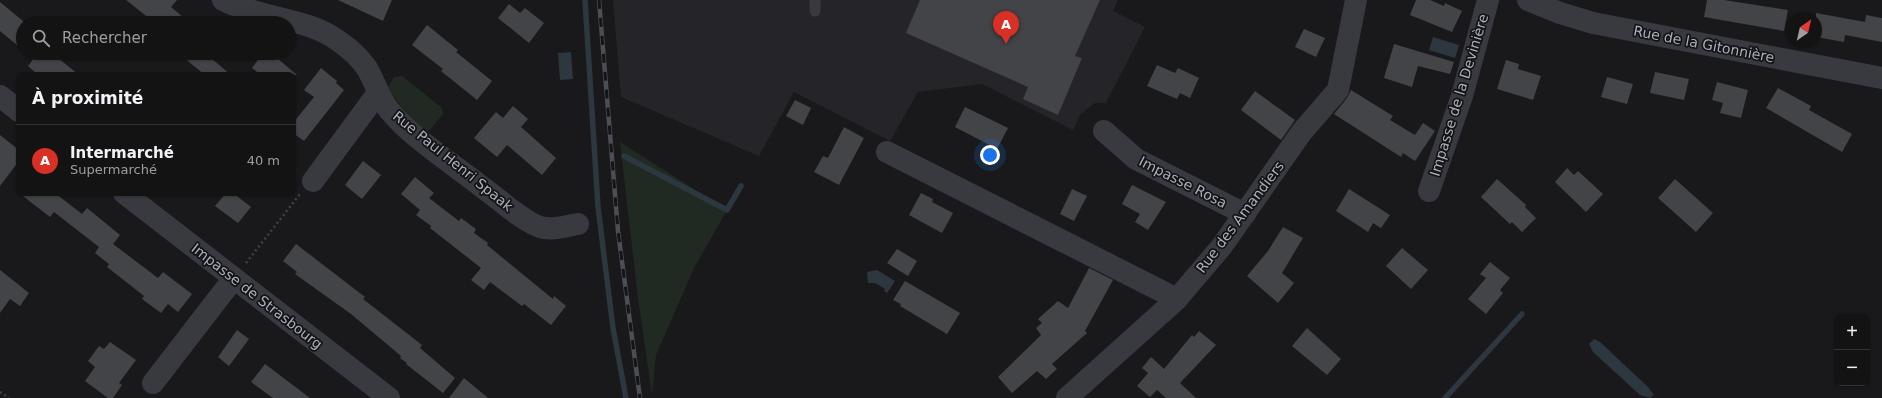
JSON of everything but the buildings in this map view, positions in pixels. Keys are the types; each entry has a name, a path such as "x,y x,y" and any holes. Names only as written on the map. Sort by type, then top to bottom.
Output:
{"street":[{"name":"Rue Paul Henri Spaak","path":"224,0 243,9 269,16"},
{"name":"Rue des Amandiers","path":"1067,398 1176,299 1222,246 1301,134 1338,90 1356,0"},
{"name":"Impasse de la Devinière","path":"1429,191 1462,96 1488,0"},
{"name":"Rue de la Gitonnière","path":"1528,0 1560,14 1593,23 1882,78"},
{"name":"Rue Paul Henri Spaak","path":"296,23 331,36 353,52 362,62 377,94 390,111 424,142 524,218 539,227 551,229 578,224"},
{"path":"313,181 377,94"},
{"path":"0,96 16,109"},
{"name":"Impasse Rosa","path":"1104,131 1136,159 1245,214"},
{"path":"887,152 1176,299"},
{"name":"Impasse de Strasbourg","path":"128,196 389,398"},
{"path":"153,383 234,278"}],"path":[{"path":"234,278 305,187 313,181"},
{"path":"0,392 9,398"}],"shaded area":[{"path":"613,0 1118,0 1113,11 1145,27 1106,103 1095,103 1086,110 1080,115 1073,130 982,84 918,92 890,141 794,92 759,156 621,97"},
{"path":"1433,37 1459,45 1455,58 1429,50"},
{"path":"571,52 573,79 560,80 558,53"},
{"path":"402,76 442,108 443,114 428,132 406,112 388,87 394,77"},
{"path":"620,142 727,210 694,268 656,355 652,395 638,298"},
{"path":"877,270 895,281 887,293 884,291 885,289 875,283 868,283 867,272"},
{"path":"1594,339 1600,342 1648,387 1654,395 1650,398 1640,395 1593,352 1589,344"}],"waterway":[{"path":"585,0 598,207 613,328 626,398"},
{"path":"624,156 727,210 741,186"},
{"path":"1445,398 1522,314"}],"railway":[{"path":"599,0 618,231 640,398"}],"place":[{"name":"Intermarché","path":"1006,44"}]}
